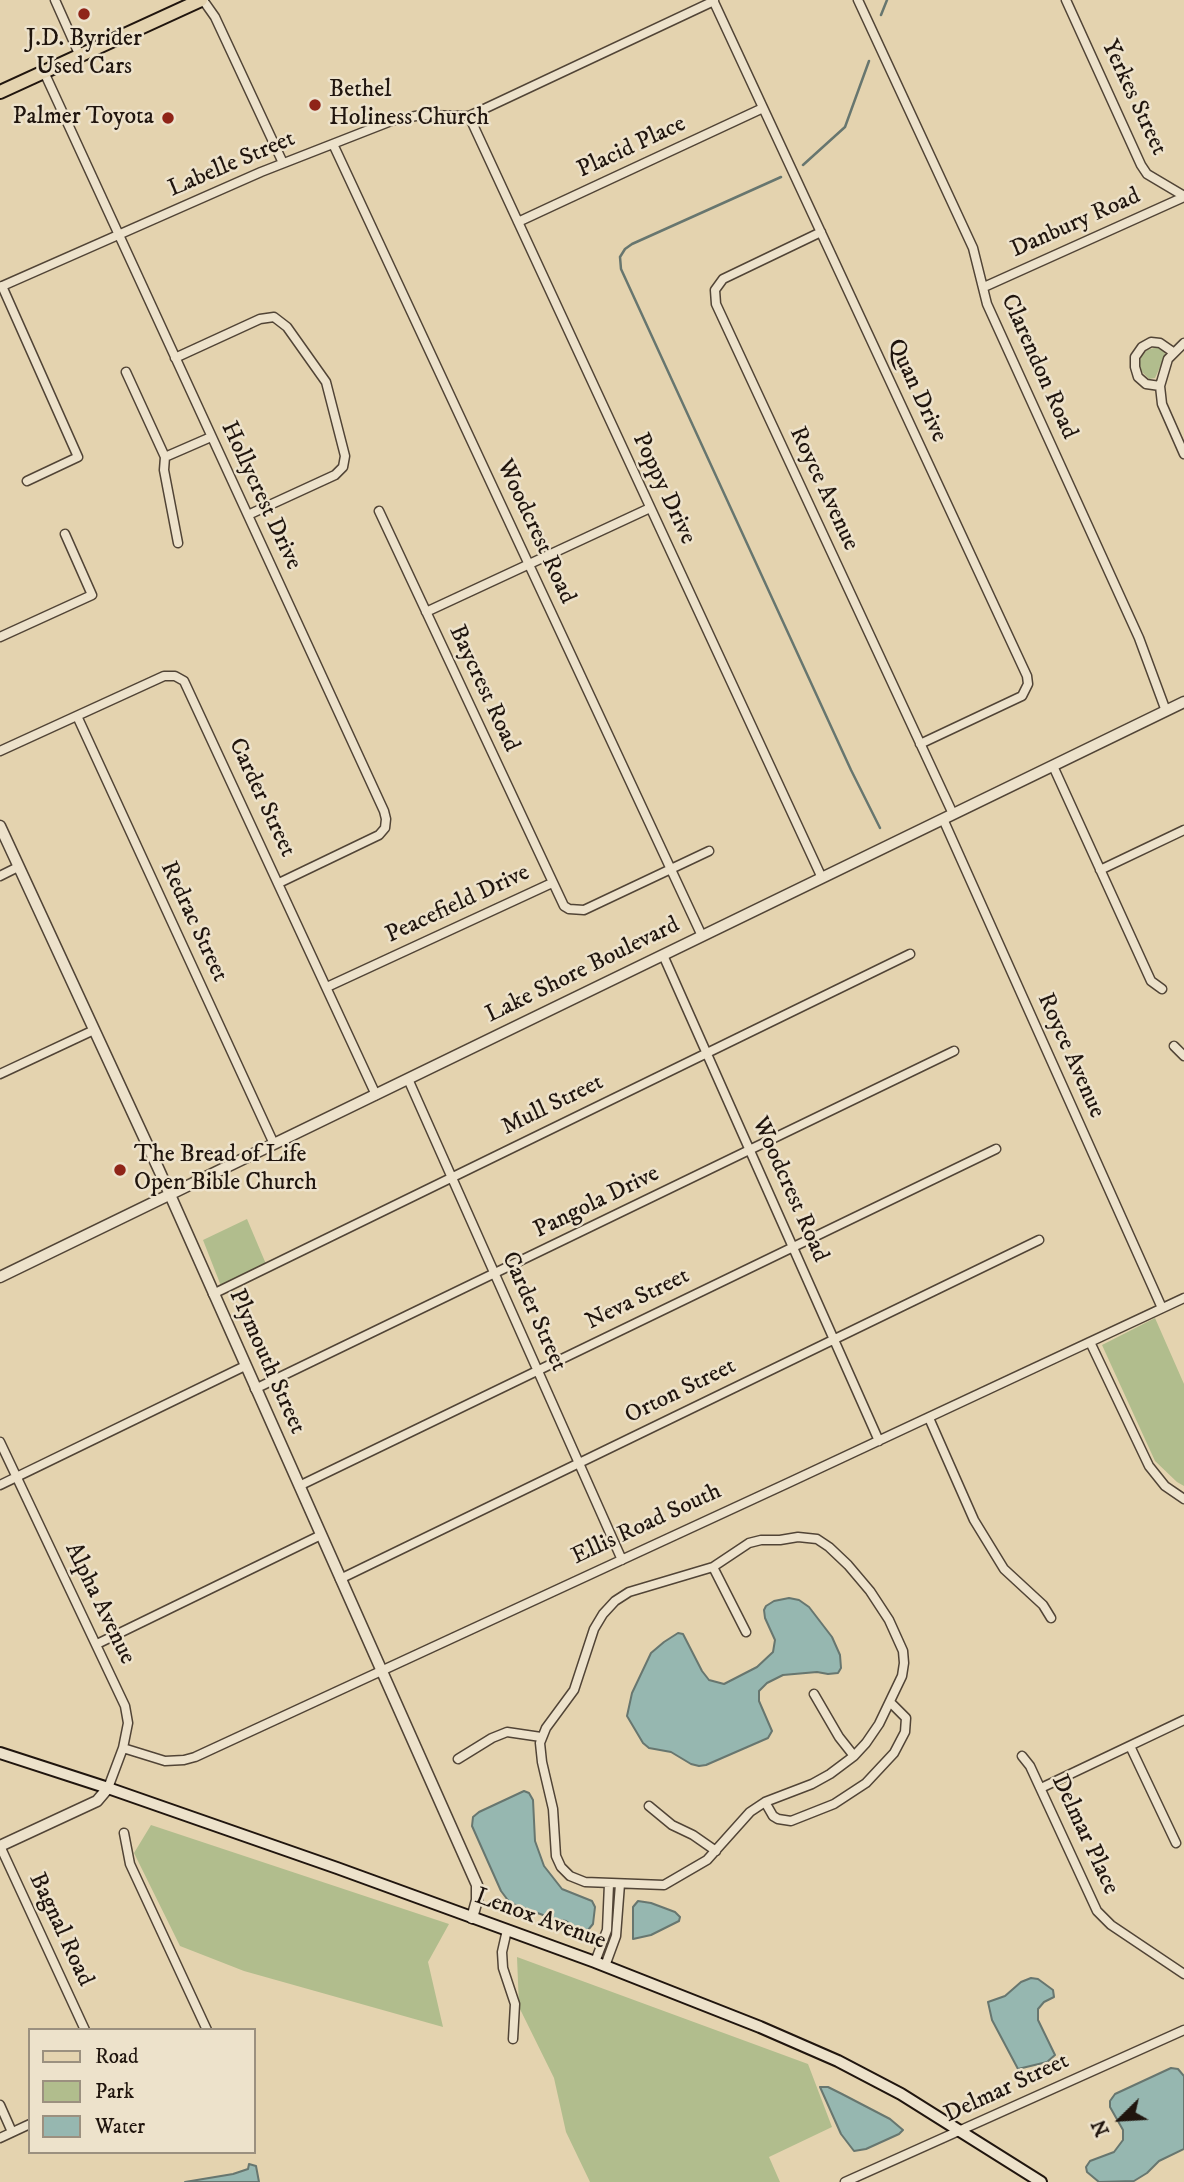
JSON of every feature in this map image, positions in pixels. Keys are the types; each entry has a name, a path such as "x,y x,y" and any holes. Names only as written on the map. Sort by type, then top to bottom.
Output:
{"main road":[{"path":"0,92 202,0"},
{"name":"Lenox Avenue","path":"0,1753 472,1917 760,2027 838,2061 901,2094 1041,2182"}],"street":[{"path":"55,0 80,56"},
{"path":"202,0 215,17 283,163"},
{"name":"Clarendon Road","path":"858,0 973,248 987,304 1139,638 1166,711"},
{"name":"Yerkes Street","path":"1066,0 1141,165 1147,174 1184,196"},
{"name":"Labelle Street","path":"1,287 283,163 394,120 421,115 469,116 714,1"},
{"name":"Quan Drive","path":"714,1 1027,676 1028,684 1022,696 920,744"},
{"name":"Hollycrest Drive","path":"44,72 386,819 385,828 372,840 279,883"},
{"name":"Placid Place","path":"518,222 763,108"},
{"name":"Poppy Drive","path":"469,116 822,878"},
{"name":"Woodcrest Road","path":"333,144 702,936"},
{"name":"Danbury Road","path":"984,287 1184,196"},
{"name":"Royce Avenue","path":"821,232 723,279 717,284 714,297 920,744 948,816 1162,1308"},
{"path":"1,287 78,457 27,481"},
{"path":"175,358 260,319 274,317 287,327 326,382 345,456 343,467 335,475 248,515"},
{"path":"1160,386 1146,384 1138,377 1135,357 1142,347 1151,342 1160,342 1173,352"},
{"path":"1184,343 1173,352 1163,372 1160,386 1162,404 1184,454"},
{"path":"126,372 165,457 164,470 178,543"},
{"path":"165,457 211,437"},
{"path":"426,612 650,508"},
{"name":"Baycrest Road","path":"379,511 552,883"},
{"path":"0,637 92,594 65,534"},
{"name":"Carder Street","path":"76,716 164,676 175,676 184,681 376,1095"},
{"name":"Lake Shore Boulevard","path":"0,1277 1184,702"},
{"path":"0,751 76,716"},
{"name":"Redrac Street","path":"76,716 274,1144"},
{"path":"1053,766 1151,981 1163,989"},
{"name":"Plymouth Street","path":"0,826 170,1195 477,1885 477,1900 472,1917"},
{"path":"1100,870 1184,830"},
{"name":"Peacefield Drive","path":"327,987 552,883 564,906 577,911 584,910 709,851"},
{"path":"0,876 18,867"},
{"name":"Mull Street","path":"213,1294 910,954"},
{"name":"Woodcrest Road","path":"663,955 879,1441"},
{"path":"0,1074 94,1030"},
{"path":"1174,1046 1184,1056"},
{"name":"Pangola Drive","path":"256,1389 954,1051"},
{"name":"Carder Street","path":"408,1079 622,1560"},
{"name":"Neva Street","path":"299,1486 996,1149"},
{"name":"Orton Street","path":"340,1579 1040,1241"},
{"name":"Ellis Road South","path":"123,1748 165,1761 184,1760 622,1560 1184,1298"},
{"path":"1090,1342 1149,1466 1165,1486 1184,1499"},
{"path":"0,1485 245,1366"},
{"path":"929,1418 974,1520 1004,1569 1043,1605 1051,1618"},
{"name":"Alpha Avenue","path":"0,1442 125,1706 128,1723 123,1748 107,1788"},
{"path":"97,1643 321,1535"},
{"path":"806,1537 817,1539 829,1547 870,1591 897,1637 904,1663 902,1676 866,1743 854,1756 812,1784 765,1802 750,1812 716,1851 697,1868 664,1885 579,1881 561,1867 556,1856 553,1809 542,1762 541,1737 574,1690 594,1629 615,1601 644,1586 713,1567 749,1543 806,1537"},
{"path":"713,1567 746,1632"},
{"path":"814,1694 839,1737 854,1756"},
{"path":"765,1802 773,1816 791,1821 834,1804 866,1783 894,1753 905,1732 906,1718 890,1702"},
{"path":"1041,1788 1184,1720"},
{"path":"458,1759 507,1732 541,1737"},
{"path":"1130,1746 1176,1843"},
{"name":"Delmar Place","path":"1022,1756 1041,1788 1097,1911 1111,1925 1184,1974"},
{"path":"0,1846 97,1801 107,1788"},
{"path":"649,1806 672,1825 716,1851"},
{"path":"124,1833 130,1864 206,2028"},
{"name":"Bagnal Road","path":"0,1846 84,2028"},
{"path":"600,1964 607,1930 609,1884"},
{"path":"600,1964 616,1936 620,1884"},
{"path":"507,1930 502,1952 503,1968 515,2004 513,2039"},
{"name":"Delmar Street","path":"845,2182 1184,2030"},
{"path":"0,2105 12,2132"},
{"path":"0,2138 28,2125"}],"green space":[{"path":"1161,348 1165,356 1155,378 1149,379 1139,365 1147,350"},
{"path":"247,1219 266,1264 221,1286 203,1240"},
{"path":"1155,1318 1184,1384 1184,1486 1155,1461 1102,1345"},
{"path":"151,1825 449,1924 428,1962 443,2027 244,1971 180,1946 134,1853"},
{"path":"517,1957 808,2064 832,2127 769,2157 780,2182 590,2182 566,2132 554,2078 519,2007"}],"water":[{"path":"789,1598 799,1600 809,1607 832,1637 840,1655 841,1668 838,1673 783,1675 767,1683 759,1691 759,1701 772,1731 768,1738 706,1765 691,1764 671,1752 649,1748 643,1743 627,1716 632,1693 651,1653 678,1633 683,1634 709,1680 724,1684 757,1667 773,1652 775,1640 764,1610 774,1601"},
{"path":"524,1791 529,1793 533,1800 535,1841 544,1866 562,1889 592,1901 595,1907 593,1924 588,1930 581,1931 566,1921 510,1903 501,1891 472,1826 473,1817"},
{"path":"638,1901 675,1912 680,1917 679,1921 651,1935 633,1939 633,1907"},
{"path":"1031,1978 1038,1979 1053,1990 1054,1997 1038,2009 1038,2020 1055,2055 1047,2062 1018,2069 992,2020 988,2002 1005,1996 1021,1982"},
{"path":"1171,2068 1178,2069 1184,2076 1184,2149 1159,2161 1134,2181 1099,2182 1087,2172 1086,2167 1090,2161 1114,2152 1123,2140 1123,2130 1110,2107 1110,2101 1115,2094"},
{"path":"820,2087 828,2087 842,2094 890,2119 903,2130 866,2149 854,2151 841,2134"},
{"path":"249,2164 256,2166 259,2182 185,2182 233,2174 248,2169"}],"waterway":[{"path":"881,15 887,0"},
{"path":"803,165 845,127 869,61"},
{"path":"781,177 632,244 620,257 621,269 880,828"}],"place":[{"name":"J.D. Byrider Used Cars","path":"84,14"},
{"name":"Bethel Holiness Church","path":"315,105"},
{"name":"Palmer Toyota","path":"168,118"},
{"name":"The Bread of Life Open Bible Church","path":"120,1170"}]}
